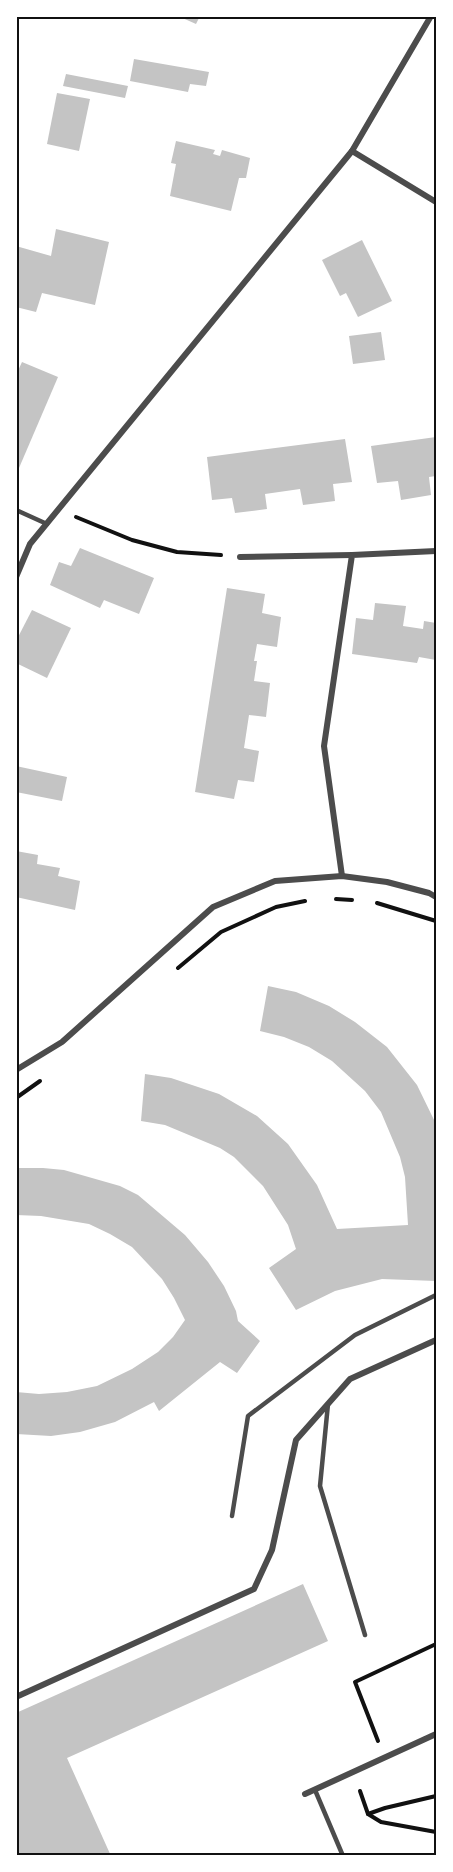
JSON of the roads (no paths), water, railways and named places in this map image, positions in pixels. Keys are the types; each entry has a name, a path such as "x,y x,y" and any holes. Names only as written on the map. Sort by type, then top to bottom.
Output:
{"street":[{"path":"16,577 30,544 352,151 431,16"},
{"path":"352,151 436,202"},
{"path":"240,557 436,551"},
{"path":"342,876 324,747 352,555"},
{"path":"16,1070 62,1042 213,907 275,881 342,876 387,882 436,897"},
{"path":"16,1697 254,1589 272,1550 296,1440 350,1379 436,1340"},
{"path":"306,1794 436,1734"}],"lane":[{"path":"16,510 47,524"},
{"path":"231,1516 248,1416 356,1335 436,1295"},
{"path":"327,1404 320,1486 364,1635"},
{"path":"315,1790 343,1856"}]}
